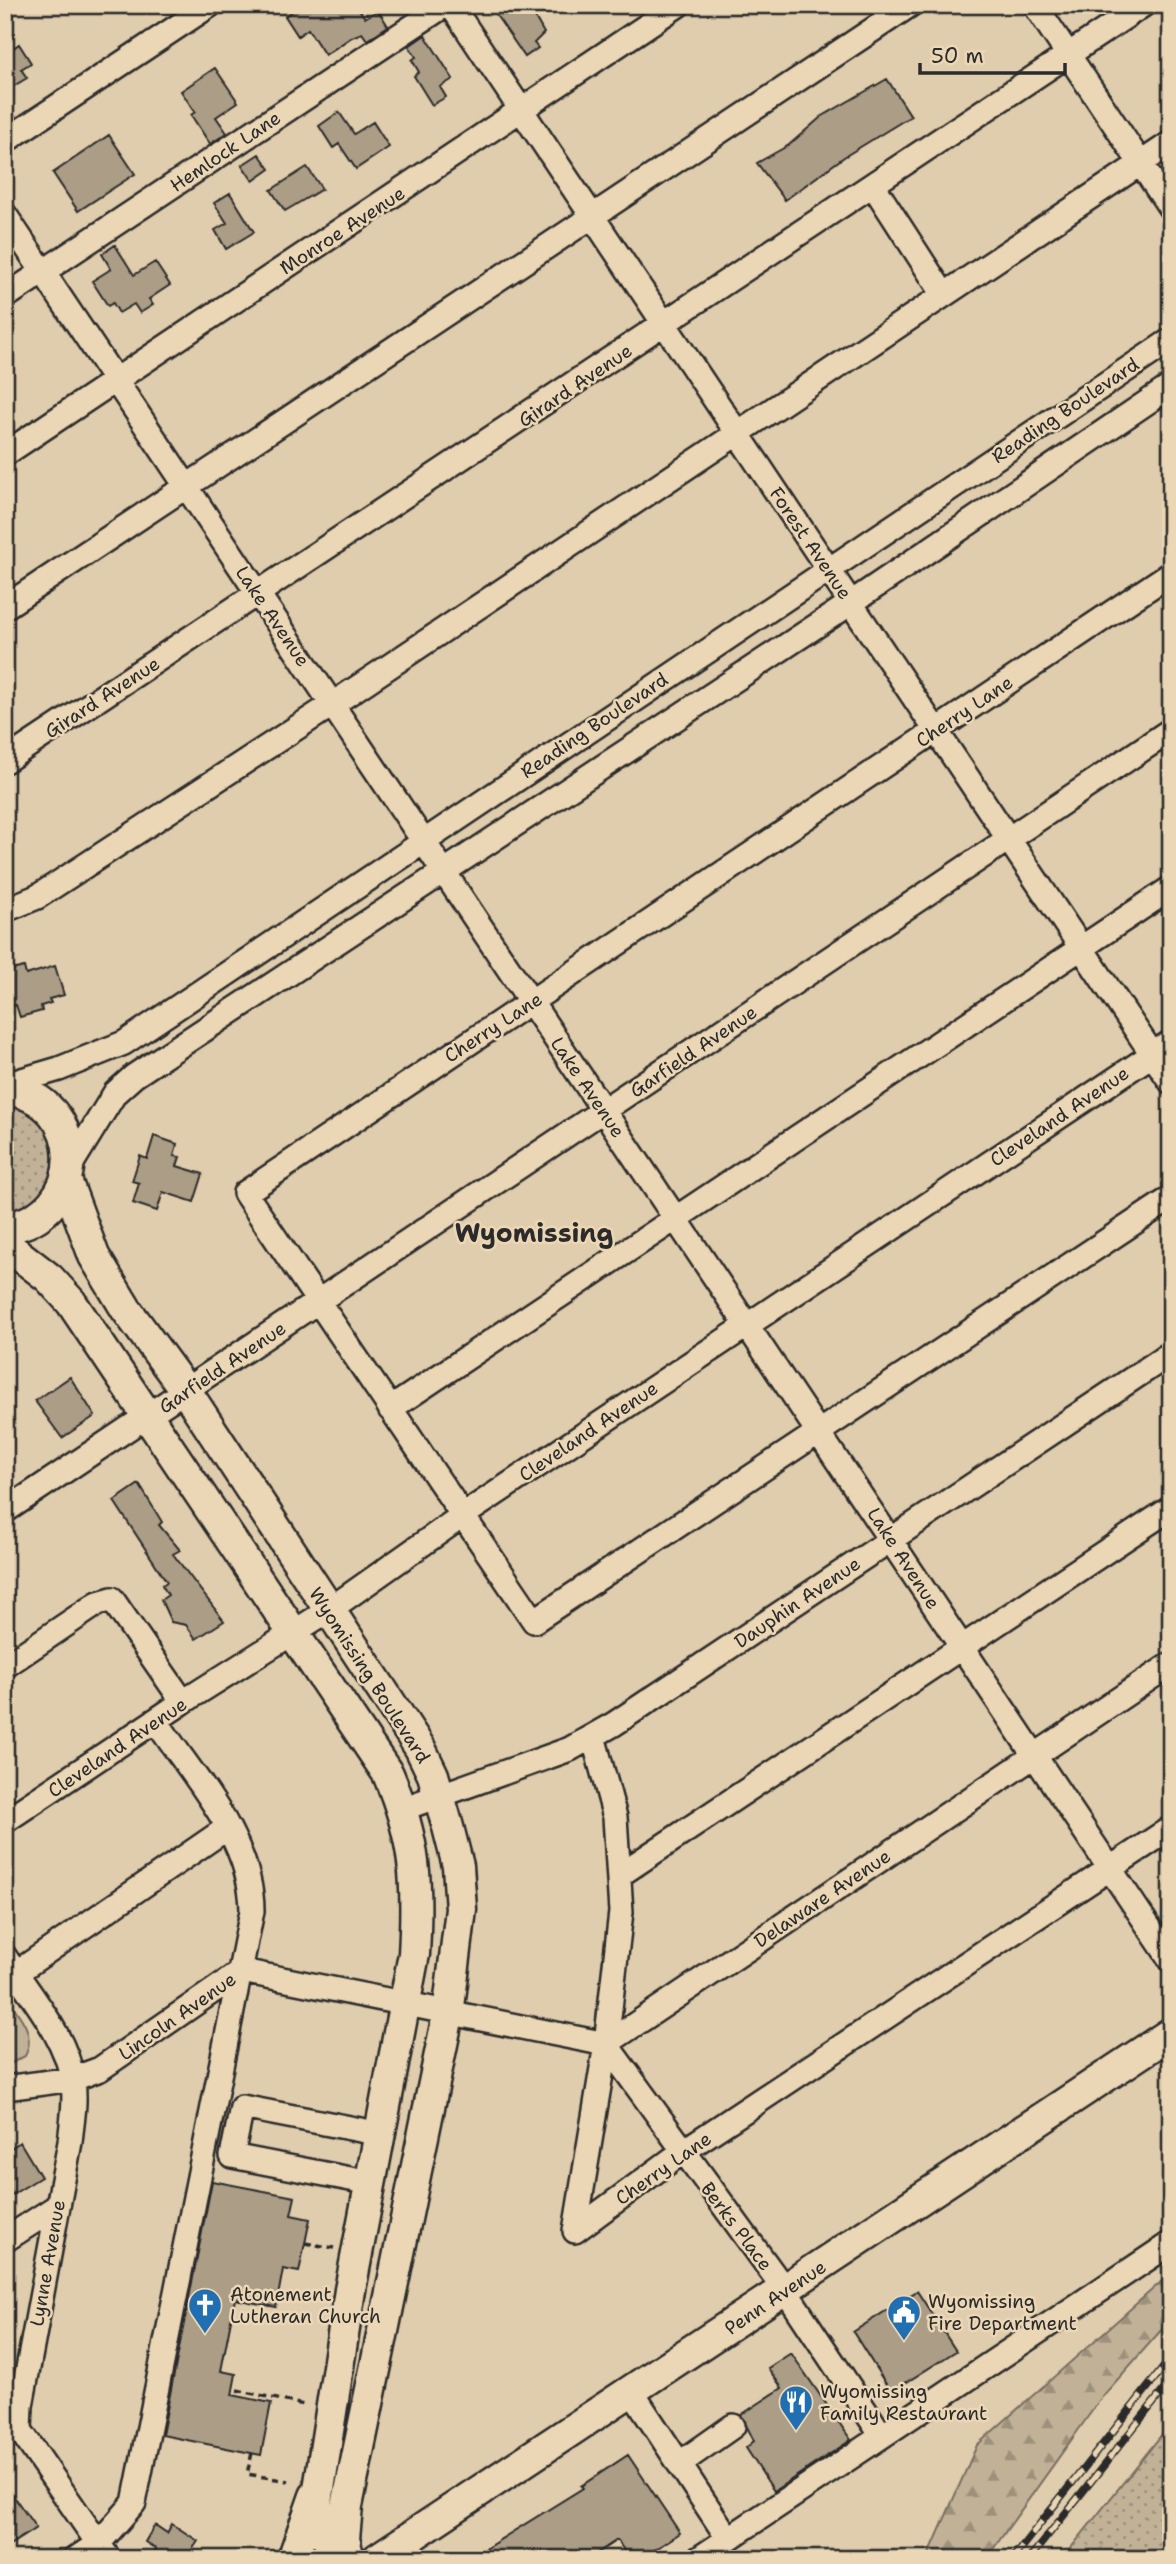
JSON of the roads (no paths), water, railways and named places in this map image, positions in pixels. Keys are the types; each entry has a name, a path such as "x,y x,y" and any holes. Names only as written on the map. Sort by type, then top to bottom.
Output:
{"main road":[{"name":"Wyomissing Boulevard","path":"5,1087 33,1097 52,1113 66,1135 68,1174 94,1256 126,1309 186,1391 420,1748 439,1796 458,1866 461,1909 448,2015 347,2506 344,2539 349,2559"},
{"path":"5,1228 26,1223 43,1213 57,1198 68,1174"},
{"name":"Wyomissing Boulevard","path":"5,1244 49,1279 71,1302 146,1418 388,1774 412,1843 416,1907 414,1954 319,2486 318,2521 325,2539 342,2559"},
{"name":"Penn Avenue","path":"377,2559 1171,2032"},
{"path":"293,2559 319,2486"}],"street":[{"path":"5,141 210,5"},
{"name":"Hemlock Lane","path":"5,297 445,5"},
{"name":"Forest Avenue","path":"451,5 1082,948 1162,1048 1171,1082"},
{"name":"Monroe Avenue","path":"5,454 678,5"},
{"path":"5,607 910,5"},
{"path":"1035,5 1171,209"},
{"name":"Girard Avenue","path":"5,761 1143,5"},
{"path":"5,910 37,897 332,704 1171,143"},
{"path":"873,185 944,295"},
{"name":"Lake Avenue","path":"5,215 820,1432 1109,1871 1171,1960"},
{"name":"Reading Boulevard","path":"5,1087 59,1069 124,1042 1171,340"},
{"name":"Reading Boulevard","path":"68,1174 115,1093 134,1076 850,603 1171,386"},
{"name":"Cherry Lane","path":"820,1432 534,1622 245,1193 1171,573"},
{"name":"Garfield Avenue","path":"8,1503 146,1418 1171,730"},
{"path":"390,1409 1171,888"},
{"name":"Cleveland Avenue","path":"5,1821 183,1702 329,1610 462,1516 1162,1048"},
{"path":"820,1432 1171,1198"},
{"name":"Dauphin Avenue","path":"402,1809 570,1749 593,1736 1171,1353"},
{"path":"621,1874 1171,1508"},
{"path":"5,1666 98,1604 111,1599 183,1702"},
{"name":"Delaware Avenue","path":"606,2044 1171,1664"},
{"path":"75,2559 104,2551 134,2503 248,1941 252,1896 245,1861 227,1828 156,1721"},
{"name":"Cherry Lane","path":"593,1736 615,1817 621,1874 621,1912 606,2044 575,2231 682,2152 1171,1828"},
{"path":"10,1965 227,1828"},
{"name":"Lynne Avenue","path":"10,1965 47,2021 65,2055 73,2079 75,2101 70,2142 21,2406 13,2435 104,2551"},
{"name":"Lincoln Avenue","path":"5,2088 73,2079 100,2068 242,1971 448,2015"},
{"path":"448,2015 606,2044"},
{"name":"Berks Place","path":"606,2044 785,2290 882,2436"},
{"path":"372,2183 232,2156 242,2107 381,2134"},
{"path":"5,2240 56,2207"},
{"path":"698,2559 1171,2243"},
{"path":"632,2392 728,2539"},
{"path":"679,2464 733,2426"}],"railway":[{"path":"1012,2559 1171,2358"},
{"path":"1029,2559 1171,2381"}],"place":[{"name":"Atonement Lutheran Church","path":"205,2335"},
{"name":"Wyomissing Fire Department","path":"904,2342"},
{"name":"Wyomissing Family Restaurant","path":"796,2432"}],"district":[{"name":"Wyomissing","path":"534,1233"}]}
